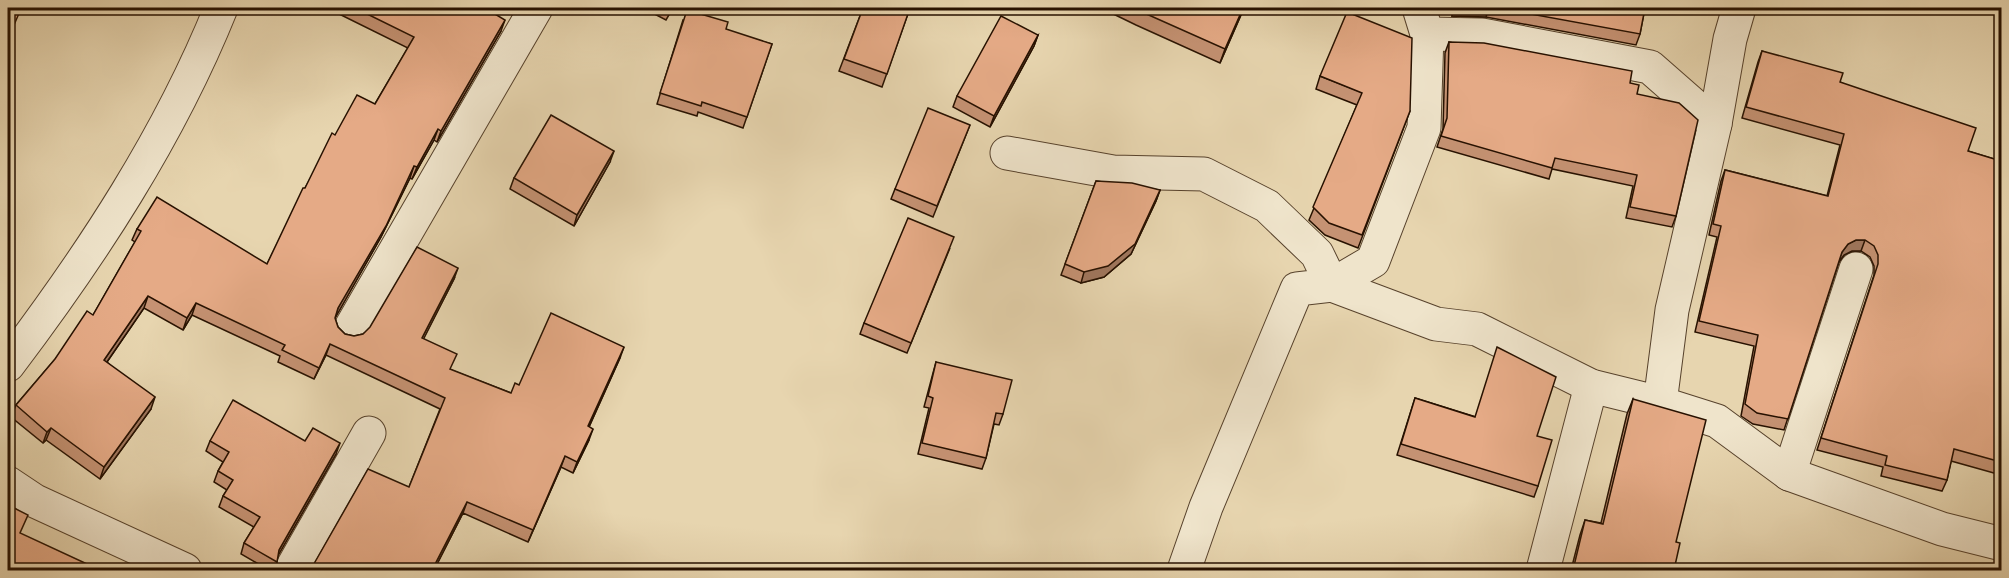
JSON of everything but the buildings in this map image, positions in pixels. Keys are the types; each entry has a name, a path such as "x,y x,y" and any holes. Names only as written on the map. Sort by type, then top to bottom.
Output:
{"street":[{"path":"8,364 48,312 128,192 172,115 221,8"},
{"path":"350,329 535,8"},
{"path":"1660,403 1672,310 1715,124 1730,39 1739,8"},
{"path":"1184,570 1206,507 1297,289 1332,285 1374,261 1425,128 1423,21 1482,35 1650,67 1715,124"},
{"path":"1007,153 1113,172 1204,174 1267,206 1317,254 1332,285 1436,324 1477,329 1591,386 1660,403 1717,421 1789,474 1942,529 2001,544"},
{"path":"1789,474 1856,269"},
{"path":"1542,570 1591,386"},
{"path":"291,570 369,433"},
{"path":"8,483 35,501 184,570"}]}
